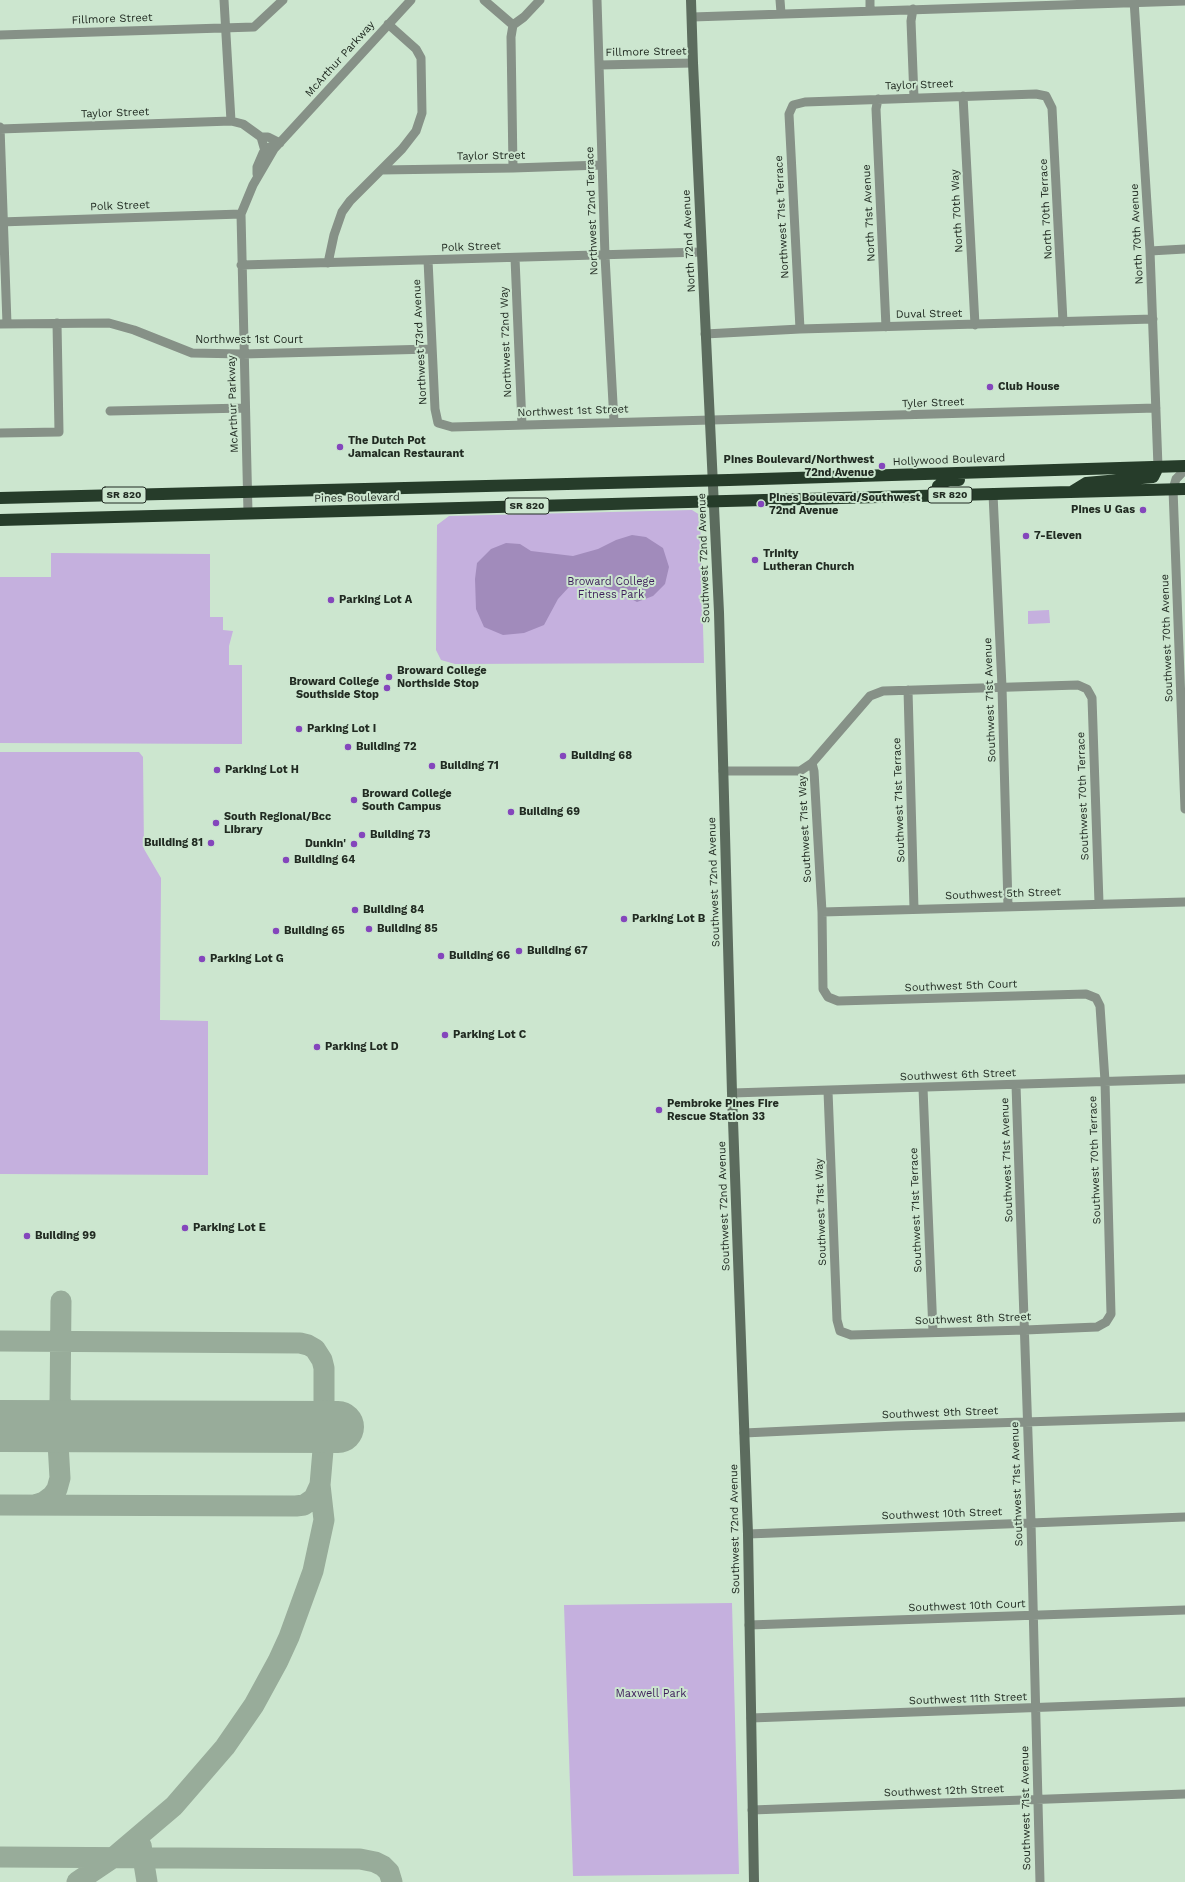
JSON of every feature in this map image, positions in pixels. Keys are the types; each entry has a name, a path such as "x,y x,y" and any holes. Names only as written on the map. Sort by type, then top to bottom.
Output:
{"highway":[{"name":"Hollywood Boulevard","path":"714,480 1185,466"},
{"path":"1072,492 1086,483 1153,477 1158,467"},
{"path":"936,496 938,486 949,480 1007,478 1010,472"},
{"name":"Pines Boulevard","path":"0,498 714,480"},
{"path":"431,509 437,495 446,487"},
{"name":"SR 820","path":"715,500 936,496 1179,489"},
{"name":"Pines Boulevard","path":"0,520 715,500"}],"street":[{"path":"224,0 231,121 243,124 261,137 266,151"},
{"name":"Fillmore Street","path":"0,35 254,27 283,0"},
{"name":"McArthur Parkway","path":"258,177 257,167 263,153 287,135 411,0"},
{"path":"484,0 513,26"},
{"path":"513,168 511,37 513,26 540,0"},
{"name":"Northwest 72nd Terrace","path":"597,0 605,256 614,422"},
{"name":"North 72nd Avenue","path":"691,0 714,480"},
{"path":"780,0 781,13"},
{"path":"870,0 870,10"},
{"path":"692,16 913,9 958,4 1185,1"},
{"name":"North 70th Avenue","path":"1134,2 1150,251 1158,467"},
{"path":"913,9 911,21 914,98"},
{"path":"328,263 334,235 342,212 350,201 402,148 416,131 422,113 421,58 416,49 388,24"},
{"name":"Fillmore Street","path":"599,65 693,63"},
{"name":"Taylor Street","path":"793,105 805,102 878,99 1036,94 1046,96"},
{"name":"North 70th Way","path":"963,96 975,326"},
{"name":"North 70th Terrace","path":"1046,96 1052,108 1063,322"},
{"name":"North 71st Avenue","path":"878,99 876,109 886,327"},
{"name":"Northwest 71st Terrace","path":"793,105 789,114 800,329"},
{"name":"Taylor Street","path":"0,129 231,121"},
{"path":"0,129 4,324"},
{"path":"261,137 268,137 278,142"},
{"name":"McArthur Parkway","path":"248,513 243,354 241,214 258,177 278,142"},
{"name":"Taylor Street","path":"381,170 602,165"},
{"name":"Polk Street","path":"2,222 241,214"},
{"path":"1150,251 1185,249"},
{"name":"Polk Street","path":"241,266 702,252"},
{"name":"Northwest 72nd Way","path":"515,258 522,425"},
{"name":"Northwest 73rd Avenue","path":"428,260 431,349 435,410 438,423"},
{"name":"Duval Street","path":"706,334 800,329 975,326 1152,319"},
{"path":"0,433 59,432 57,323"},
{"name":"Northwest 1st Court","path":"4,324 109,323 134,330 192,353 243,354 431,349"},
{"path":"110,411 245,408"},
{"name":"Tyler Street","path":"710,421 1156,408"},
{"name":"Northwest 1st Street","path":"438,423 452,427 614,422 710,421"},
{"path":"1179,489 1176,479 1185,470"},
{"name":"Southwest 72nd Avenue","path":"714,480 732,1093 748,1534 754,1882"},
{"name":"Southwest 70th Avenue","path":"1179,489 1185,809"},
{"name":"Southwest 71st Avenue","path":"993,494 1002,687 1008,906"},
{"name":"Southwest 71st Way","path":"828,997 823,989 822,912 814,771 812,763 870,696 883,691 1078,685 1087,689"},
{"name":"Southwest 70th Terrace","path":"1087,689 1092,698 1099,903"},
{"name":"Southwest 71st Terrace","path":"908,690 914,909"},
{"path":"723,771 800,771 812,763"},
{"name":"Southwest 5th Street","path":"822,912 1099,903 1185,902"},
{"name":"Southwest 5th Court","path":"828,997 838,1001 1086,994 1096,998"},
{"name":"Southwest 70th Terrace","path":"1096,998 1100,1006 1105,1081 1111,1314 1106,1322"},
{"name":"Southwest 6th Street","path":"732,1093 1185,1079"},
{"name":"Southwest 71st Avenue","path":"1016,1085 1031,1523 1040,1882"},
{"name":"Southwest 71st Terrace","path":"923,1088 933,1332"},
{"name":"Southwest 71st Way","path":"828,1091 837,1320 840,1331"},
{"name":"Southwest 8th Street","path":"840,1331 851,1336 1097,1327 1106,1322"},
{"name":"Southwest 9th Street","path":"744,1433 896,1426 1185,1417"},
{"name":"Southwest 10th Street","path":"748,1534 1185,1517"},
{"name":"Southwest 10th Court","path":"749,1625 1185,1610"},
{"name":"Southwest 11th Street","path":"751,1718 1185,1702"},
{"name":"Southwest 12th Street","path":"752,1810 1185,1794"}],"green space":[{"name":"Broward College Fitness Park","path":"692,510 700,515 704,663 455,664 441,660 436,650 437,525 449,516"},
{"path":"51,553 210,554 210,617 223,617 223,630 233,631 229,646 229,665 242,665 242,744 0,743 0,577 51,577"},
{"path":"1049,610 1050,623 1028,624 1028,611"},
{"path":"0,752 139,752 143,757 144,849 161,878 160,1020 208,1021 208,1175 0,1174"},
{"name":"Maxwell Park","path":"732,1603 739,1874 573,1876 564,1605"}],"shaded area":[{"path":"632,535 646,537 663,548 669,567 665,584 653,596 637,602 616,591 594,584 578,584 569,587 558,599 544,625 524,633 503,635 484,627 476,609 475,579 477,563 491,549 506,543 520,544 531,551 573,556 598,549 616,540"}],"taxiway":[{"path":"39,1426 52,1418 60,1405 61,1301"},
{"path":"0,1341 300,1343 315,1349 322,1360 324,1368 324,1404 318,1427 323,1450 320,1485 314,1498 304,1505 0,1505"},
{"path":"60,1400 65,1415 70,1421 80,1426"},
{"path":"35,1505 44,1502 52,1496 57,1489 60,1478 58,1443 51,1432 39,1426"},
{"path":"77,1882 114,1857 174,1806 225,1747 254,1705 278,1661 289,1637 313,1571 324,1520 320,1485"},
{"path":"141,1845 147,1882"},
{"path":"0,1857 360,1859 375,1862 383,1866 389,1872 392,1882"}],"runway":[{"path":"0,1426 338,1427"}],"place":[{"name":"Club House","path":"990,387"},
{"name":"The Dutch Pot Jamaican Restaurant","path":"340,447"},
{"name":"Pines Boulevard/Northwest 72nd Avenue","path":"882,466"},
{"name":"Pines Boulevard/Southwest 72nd Avenue","path":"761,504"},
{"name":"Pines U Gas","path":"1143,510"},
{"name":"7-Eleven","path":"1026,536"},
{"name":"Trinity Lutheran Church","path":"755,560"},
{"name":"Parking Lot A","path":"331,600"},
{"name":"Broward College Northside Stop","path":"389,677"},
{"name":"Broward College Southside Stop","path":"387,688"},
{"name":"Parking Lot I","path":"299,729"},
{"name":"Building 72","path":"348,747"},
{"name":"Building 68","path":"563,756"},
{"name":"Building 71","path":"432,766"},
{"name":"Parking Lot H","path":"217,770"},
{"name":"Broward College South Campus","path":"354,800"},
{"name":"Building 69","path":"511,812"},
{"name":"South Regional/Bcc Library","path":"216,823"},
{"name":"Building 73","path":"362,835"},
{"name":"Building 81","path":"211,843"},
{"name":"Dunkin'","path":"354,844"},
{"name":"Building 64","path":"286,860"},
{"name":"Building 84","path":"355,910"},
{"name":"Parking Lot B","path":"624,919"},
{"name":"Building 85","path":"369,929"},
{"name":"Building 65","path":"276,931"},
{"name":"Building 67","path":"519,951"},
{"name":"Building 66","path":"441,956"},
{"name":"Parking Lot G","path":"202,959"},
{"name":"Parking Lot C","path":"445,1035"},
{"name":"Parking Lot D","path":"317,1047"},
{"name":"Pembroke Pines Fire Rescue Station 33","path":"659,1110"},
{"name":"Parking Lot E","path":"185,1228"},
{"name":"Building 99","path":"27,1236"}]}
